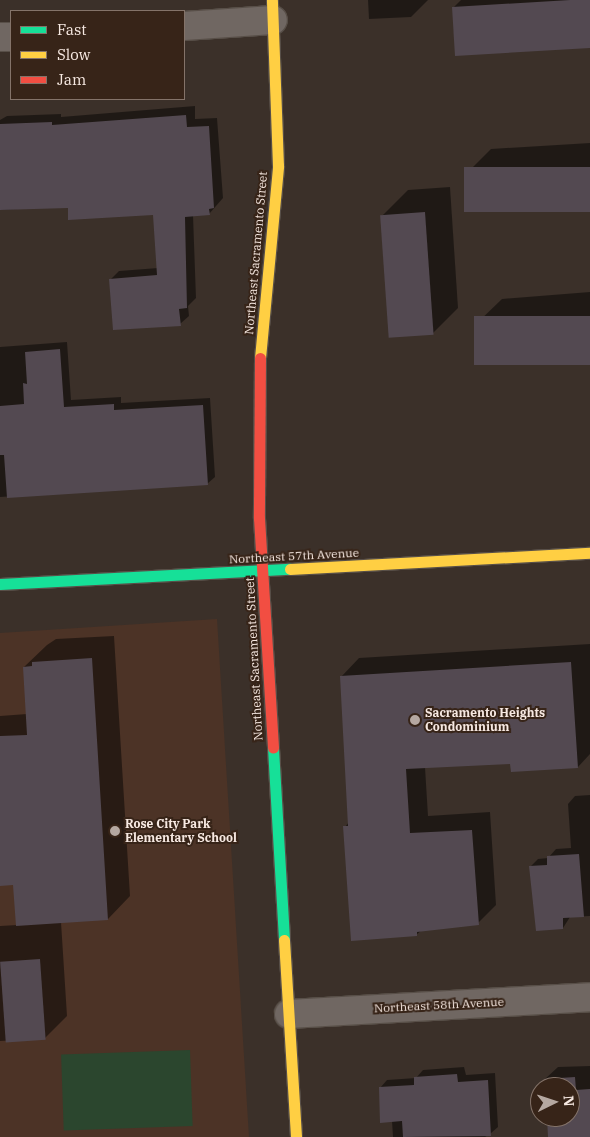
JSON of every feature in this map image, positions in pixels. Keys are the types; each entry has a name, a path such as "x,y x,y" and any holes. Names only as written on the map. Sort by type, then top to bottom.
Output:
{"street":[{"path":"185,26 273,10"},
{"name":"Northeast Sacramento Street","path":"273,10 278,166 274,231 260,351 257,428 263,572 296,1137"},
{"name":"Northeast 57th Avenue","path":"0,584 263,572 590,553"},
{"name":"Northeast 58th Avenue","path":"289,1014 590,997"}],"shaded area":[{"name":"Rose City Park Elementary School","path":"217,619 249,1137 0,1137 0,633"}],"green space":[{"path":"190,1050 193,1126 64,1130 61,1055"}],"building":[{"path":"590,0 590,48 455,56 452,7"},
{"path":"186,115 187,127 209,126 214,208 209,209 210,215 185,217 187,308 179,309 181,326 113,330 109,279 157,275 153,215 68,220 68,208 0,210 0,124 52,122 52,125"},
{"path":"464,167 590,167 590,212 464,212"},
{"path":"425,212 434,335 389,338 380,215"},
{"path":"474,316 590,316 590,365 474,365"},
{"path":"60,349 64,407 114,404 114,410 203,405 208,485 7,498 4,455 0,455 0,406 24,404 23,383 27,384 25,352"},
{"path":"92,658 108,920 16,926 13,885 0,886 0,736 27,735 23,667 32,666 32,662"},
{"path":"571,662 578,768 511,772 510,764 406,769 410,833 472,830 479,925 417,932 417,936 351,941 343,826 348,826 340,676"},
{"path":"579,854 584,917 563,918 563,929 536,931 529,866 547,865 547,856"},
{"path":"40,959 46,1040 6,1043 0,962"},
{"path":"457,1074 458,1082 488,1080 491,1136 403,1137 402,1121 380,1123 379,1087 414,1085 414,1077"},
{"path":"590,1089 590,1137 548,1137 548,1127 580,1127 580,1090"}],"traffic: fast":[{"path":"0,584 290,569"},
{"path":"273,748 284,940"}],"traffic: slow":[{"path":"260,358 278,166 272,0"},
{"path":"290,569 590,553"},
{"path":"284,940 296,1137"}],"traffic: jam":[{"path":"260,358 259,518 273,748"}],"place":[{"name":"Sacramento Heights Condominium","path":"415,720"},
{"name":"Rose City Park Elementary School","path":"115,831"}]}
